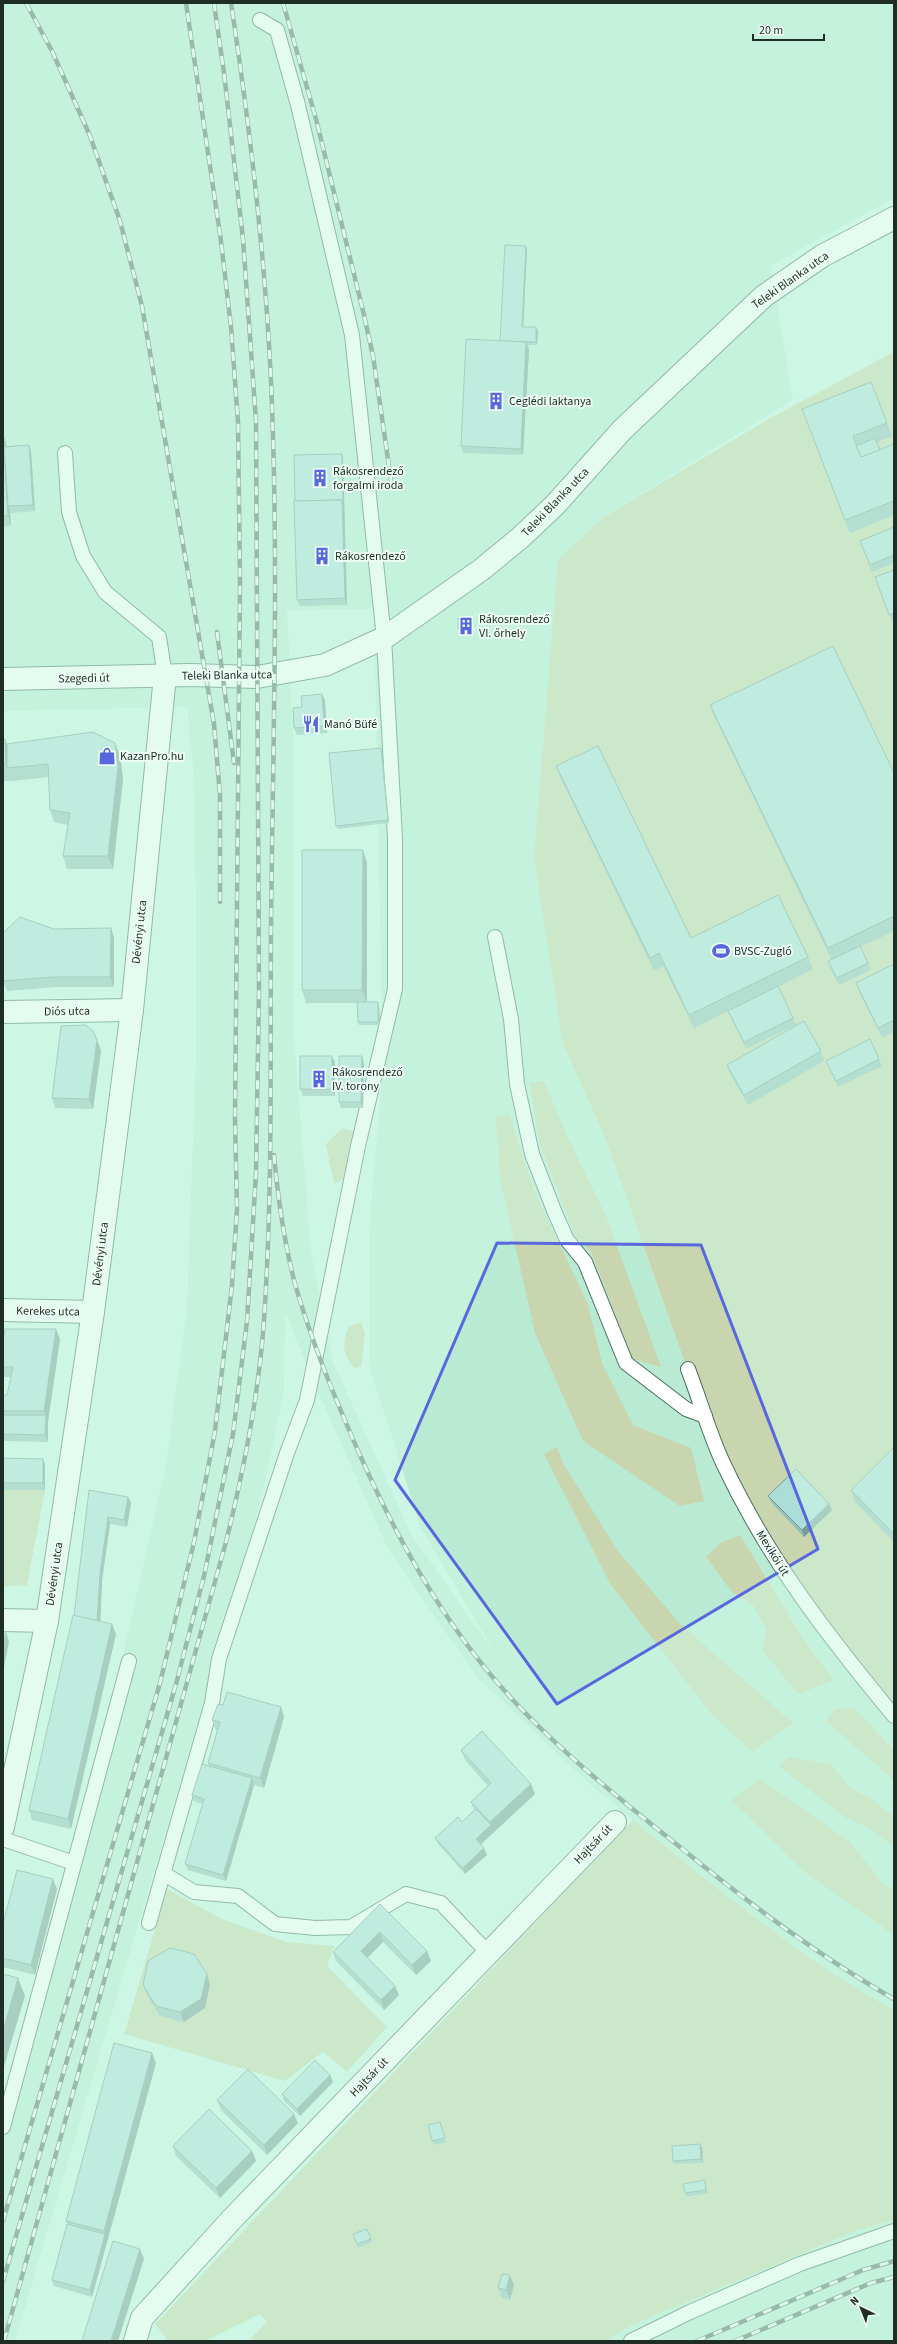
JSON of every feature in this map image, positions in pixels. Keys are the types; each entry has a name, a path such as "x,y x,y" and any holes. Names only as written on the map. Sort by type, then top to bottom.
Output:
{"street":[{"name":"Teleki Blanka utca","path":"165,676 257,677 294,672 325,665 384,638 481,570 520,538 555,505 622,430 764,296 822,256 894,218"},
{"name":"Szegedi út","path":"3,679 165,676"},
{"name":"Dévényi utca","path":"3,1826 47,1621 93,1312 132,1010 165,676"},
{"name":"Diós utca","path":"3,1012 132,1010"},
{"name":"Kerekes utca","path":"3,1310 93,1312"},
{"path":"3,1620 47,1621"},
{"name":"Hajtsár út","path":"134,2341 142,2318 232,2219 615,1822"}],"lane":[{"path":"149,1923 212,1703 218,1659 286,1452 307,1400 358,1146 395,989 394,838 384,638 352,335 298,105 277,30 260,20"},
{"path":"65,453 69,512 83,556 105,592 159,637 165,676"},
{"path":"495,937 511,1019 517,1084 532,1154 555,1213 567,1240 585,1262 626,1363 686,1409 705,1416"},
{"name":"Mexikói út","path":"688,1369 722,1462 769,1548 802,1600 894,1716"},
{"path":"3,2127 128,1661"},
{"path":"3,1839 74,1863"},
{"path":"163,1873 194,1892 238,1896 274,1924 315,1928 351,1927 406,1894 441,1903 488,1953"},
{"path":"631,2341 690,2312 800,2264 894,2231"}],"highlighted area":[{"path":"497,1243 701,1245 818,1549 557,1704 395,1480"}],"shaded area":[{"path":"3,3 894,3 894,198 771,266 793,400 601,519 558,560 563,1044 606,1140 684,1360 894,1708 894,2010 860,1991 767,1928 596,1790 476,1676 388,1549 309,1372 285,1311 284,1391 265,1483 238,1587 15,2341 3,2341 3,2102 119,1673 166,1465 187,1308 196,1058 196,902 193,768 187,707 3,711","holes":["374,609 383,1066 369,1229 369,1365 421,1528 496,1655 411,1534 333,1362 311,1252 294,1039 294,758 287,610"]},
{"name":"BVSC-Zugló","path":"894,352 894,1708 804,1596 727,1464 684,1360 606,1140 563,1044 534,858 558,560 601,519 767,420"},
{"path":"544,1081 566,1134 606,1216 661,1367 633,1359 591,1252 575,1236 539,1141 530,1083"},
{"path":"509,1114 534,1191 588,1304 602,1363 633,1425 691,1448 704,1501 680,1506 583,1441 535,1333 500,1178 496,1116"},
{"path":"342,1128 355,1132 344,1179 334,1184 326,1144"},
{"path":"361,1322 365,1333 361,1367 354,1368 345,1353 344,1343 349,1326"},
{"path":"557,1447 563,1463 618,1551 679,1623 793,1723 752,1752 709,1711 611,1585 544,1454"},
{"path":"3,1489 45,1490 27,1585 3,1587"},
{"path":"740,1535 805,1642 834,1680 798,1694 762,1650 767,1630 753,1605 732,1592 706,1557 722,1542"},
{"path":"854,1708 894,1750 894,1780 826,1721 835,1709"},
{"path":"789,1757 831,1764 851,1789 872,1799 894,1817 894,1846 869,1828 846,1818 779,1766"},
{"path":"760,1779 850,1842 884,1885 894,1890 894,1935 806,1873 731,1800"},
{"path":"633,1820 759,1921 825,1968 894,2010 894,2220 855,2231 630,2326 606,2341 251,2341 251,2338 267,2322 260,2314 205,2341 168,2341 155,2324"},
{"path":"167,1889 222,1919 286,1942 334,1946 327,1966 387,2027 347,2072 323,2052 285,2081 124,2034"},
{"path":"894,2220 894,2341 606,2341 630,2326 855,2231"}],"building":[{"path":"505,245 526,246 522,327 536,327 536,342 500,341"},
{"name":"Ceglédi laktanya","path":"466,339 526,342 521,449 461,446"},
{"path":"871,382 887,423 853,436 861,457 894,444 894,501 845,520 802,409"},
{"path":"3,436 8,516 3,516"},
{"path":"875,438 880,450 861,457 856,446"},
{"path":"29,445 33,505 8,506 4,447"},
{"name":"Rákosrendező forgalmi iroda","path":"342,454 343,503 342,500 295,501 294,455"},
{"name":"Rákosrendező","path":"342,500 345,598 297,600 294,501"},
{"path":"894,527 894,555 870,565 860,541"},
{"path":"894,570 894,613 889,615 875,577"},
{"name":"Rákosrendező VI. őrhely","path":"458,618 472,618 472,628 458,628"},
{"path":"833,646 894,773 894,916 828,948 710,705"},
{"name":"Manó Büfé","path":"322,694 324,726 294,728 293,708 302,707 301,696"},
{"path":"93,732 115,743 118,767 108,856 63,856 70,813 50,810 48,764 7,768 7,744"},
{"path":"3,739 5,739 6,763 3,764"},
{"path":"598,746 691,938 778,895 808,957 689,1015 659,953 650,958 556,766"},
{"path":"381,748 388,820 336,826 329,753"},
{"path":"302,850 363,850 362,990 302,990"},
{"path":"20,917 54,929 111,928 110,977 53,977 3,981 3,933"},
{"path":"860,946 868,963 837,978 828,961"},
{"path":"894,964 894,1020 878,1028 856,983"},
{"path":"778,986 793,1018 744,1042 728,1011"},
{"path":"357,1002 378,1002 378,1022 358,1022"},
{"path":"804,1021 821,1051 744,1095 727,1065"},
{"path":"86,1025 93,1031 97,1040 89,1099 52,1098 61,1026"},
{"path":"870,1039 879,1059 836,1081 826,1061"},
{"name":"Rákosrendező IV. torony","path":"300,1056 332,1056 332,1089 300,1089"},
{"path":"339,1056 362,1056 361,1102 339,1102"},
{"path":"5,1329 56,1329 44,1411 3,1411 3,1395 7,1395 13,1367 3,1367 3,1339"},
{"path":"3,1415 46,1415 45,1435 3,1434"},
{"path":"894,1447 894,1534 851,1490"},
{"path":"3,1458 43,1459 43,1483 3,1483"},
{"path":"796,1469 829,1504 802,1530 768,1496"},
{"path":"89,1490 128,1497 124,1520 108,1517 100,1573 97,1621 74,1616"},
{"path":"73,1615 112,1624 68,1819 29,1810"},
{"path":"3,1630 6,1632 3,1645"},
{"path":"227,1692 281,1707 260,1778 208,1763 220,1722 212,1720 218,1704 223,1705"},
{"path":"482,1731 531,1784 490,1822 471,1802 491,1783 461,1750"},
{"path":"202,1764 252,1778 223,1875 185,1864 204,1799 192,1795"},
{"path":"476,1809 491,1825 476,1839 484,1848 463,1868 435,1838 458,1817 462,1822"},
{"path":"17,1870 53,1879 31,1965 3,1958 3,1924"},
{"path":"380,1904 427,1951 412,1965 380,1932 361,1951 395,1986 381,2000 333,1952"},
{"path":"170,1948 194,1954 207,1974 201,1999 180,2012 156,2006 143,1985 148,1961"},
{"path":"3,1974 18,1978 3,2031"},
{"path":"114,2043 152,2053 104,2231 66,2221"},
{"path":"315,2060 330,2075 297,2109 282,2094"},
{"path":"248,2069 294,2114 264,2145 217,2100"},
{"path":"209,2109 252,2151 216,2188 173,2146"},
{"path":"440,2122 445,2138 432,2141 428,2125"},
{"path":"700,2144 701,2159 673,2161 672,2146"},
{"path":"705,2180 706,2190 685,2193 683,2184"},
{"path":"67,2224 105,2234 90,2290 52,2280"},
{"path":"367,2229 371,2239 357,2244 353,2234"},
{"path":"113,2241 140,2249 111,2341 82,2341"},
{"path":"502,2274 510,2275 506,2290 498,2288"}],"railway":[{"path":"26,3 52,51 90,136 120,221 142,306 214,724 220,795 220,902"},
{"path":"3,2221 160,1683 194,1542 215,1431 232,1285 237,1209 235,1119 240,582 238,422 231,327 221,241 186,3"},
{"path":"3,2281 176,1684 204,1576 233,1434 247,1321 256,1173 259,990 256,421 243,239 224,73 214,3"},
{"path":"4,2341 226,1542 250,1431 262,1348 267,1271 270,1172 275,516 271,381 261,239 231,3"},
{"path":"283,3 316,119 364,315 373,356 392,487"},
{"path":"217,632 234,763"},
{"path":"274,1155 277,1187 291,1268 309,1328 324,1370 359,1453 390,1519 425,1582 466,1643 488,1672 531,1719 615,1794 731,1888 784,1928 838,1965 894,1999"},
{"path":"697,2341 863,2270 894,2261"},
{"path":"735,2341 871,2283 894,2277"}],"place":[{"name":"Ceglédi laktanya","path":"496,401"},
{"name":"Rákosrendező forgalmi iroda","path":"320,478"},
{"name":"Rákosrendező","path":"322,556"},
{"name":"Rákosrendező VI. őrhely","path":"466,626"},
{"name":"Manó Büfé","path":"311,724"},
{"name":"KazanPro.hu","path":"107,756"},
{"name":"BVSC-Zugló","path":"721,951"},
{"name":"Rákosrendező IV. torony","path":"319,1079"}]}
